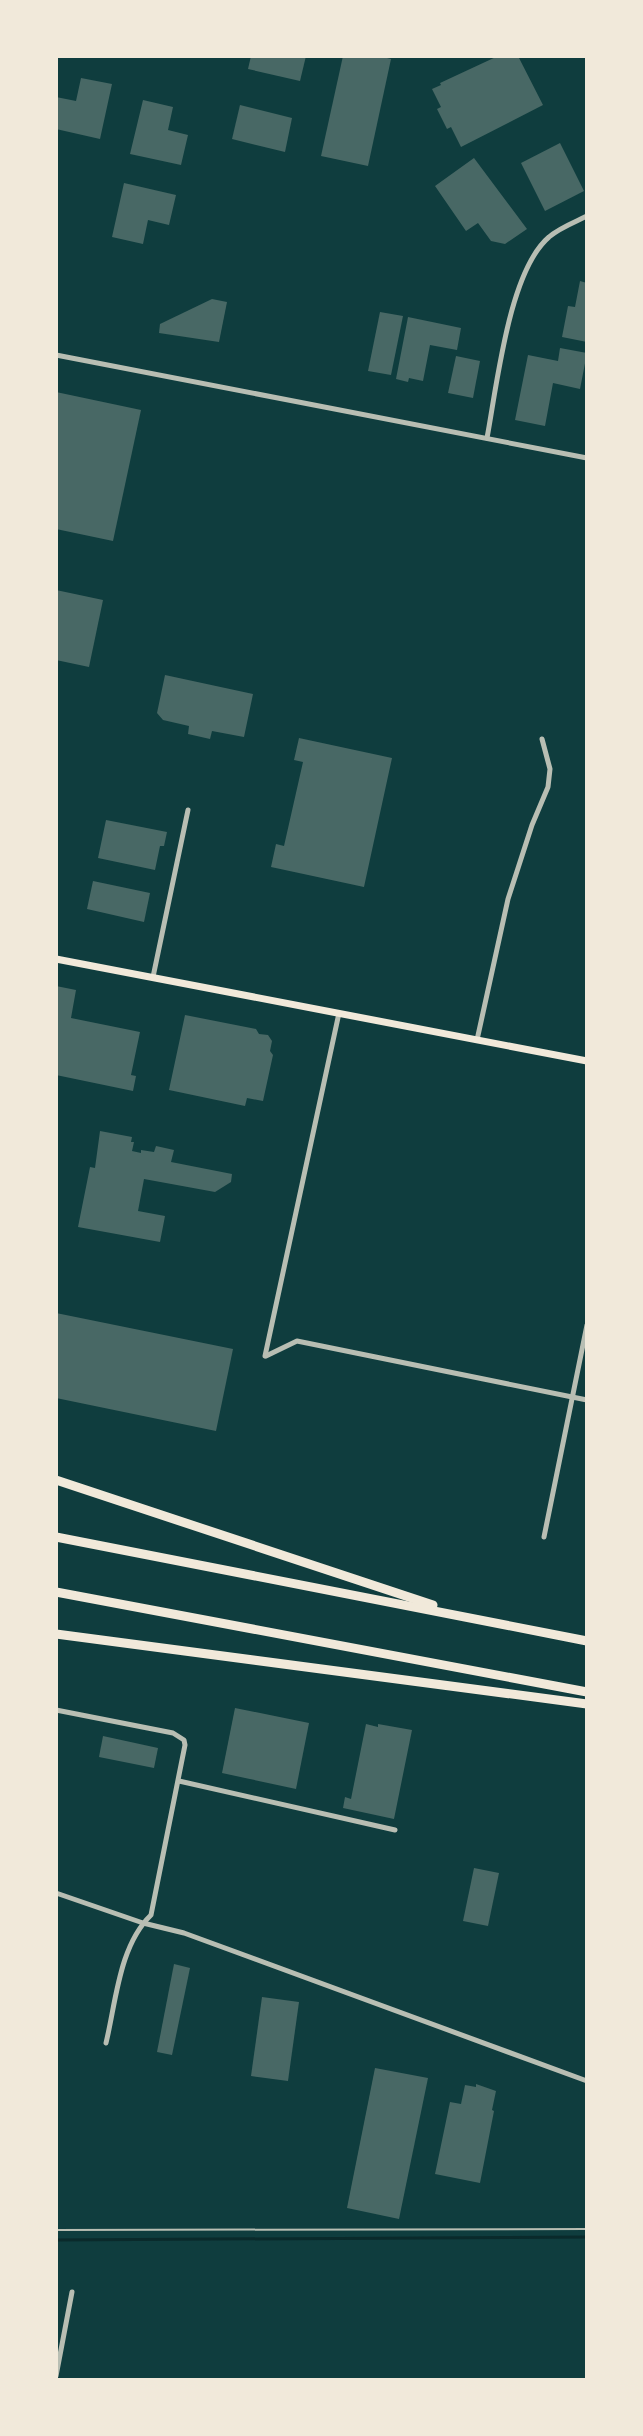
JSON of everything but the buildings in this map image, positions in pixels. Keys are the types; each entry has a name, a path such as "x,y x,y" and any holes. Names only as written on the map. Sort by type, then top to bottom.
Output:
{"highway":[{"path":"56,1480 470,1618"},
{"path":"56,1537 587,1641"},
{"path":"56,1592 587,1692"},
{"path":"56,1634 587,1704"}],"main road":[{"path":"56,959 587,1061"}],"street":[{"path":"487,438 513,308 523,275 534,253 550,235 587,216"},
{"path":"56,355 587,458"},
{"path":"477,1040 508,899 548,787 550,769 542,739"},
{"path":"153,977 188,810"},
{"path":"339,1013 265,1356 297,1341 587,1400"},
{"path":"544,1537 587,1325"},
{"path":"56,1710 173,1733 184,1740 179,1781 151,1915 143,1923 125,1962 106,2043"},
{"path":"179,1781 395,1830"},
{"path":"56,1893 143,1923 184,1933 587,2081"},
{"path":"56,2376 72,2292"}],"lane":[{"path":"56,2230 587,2229"}],"waterway":[{"path":"56,2240 587,2237"}]}
